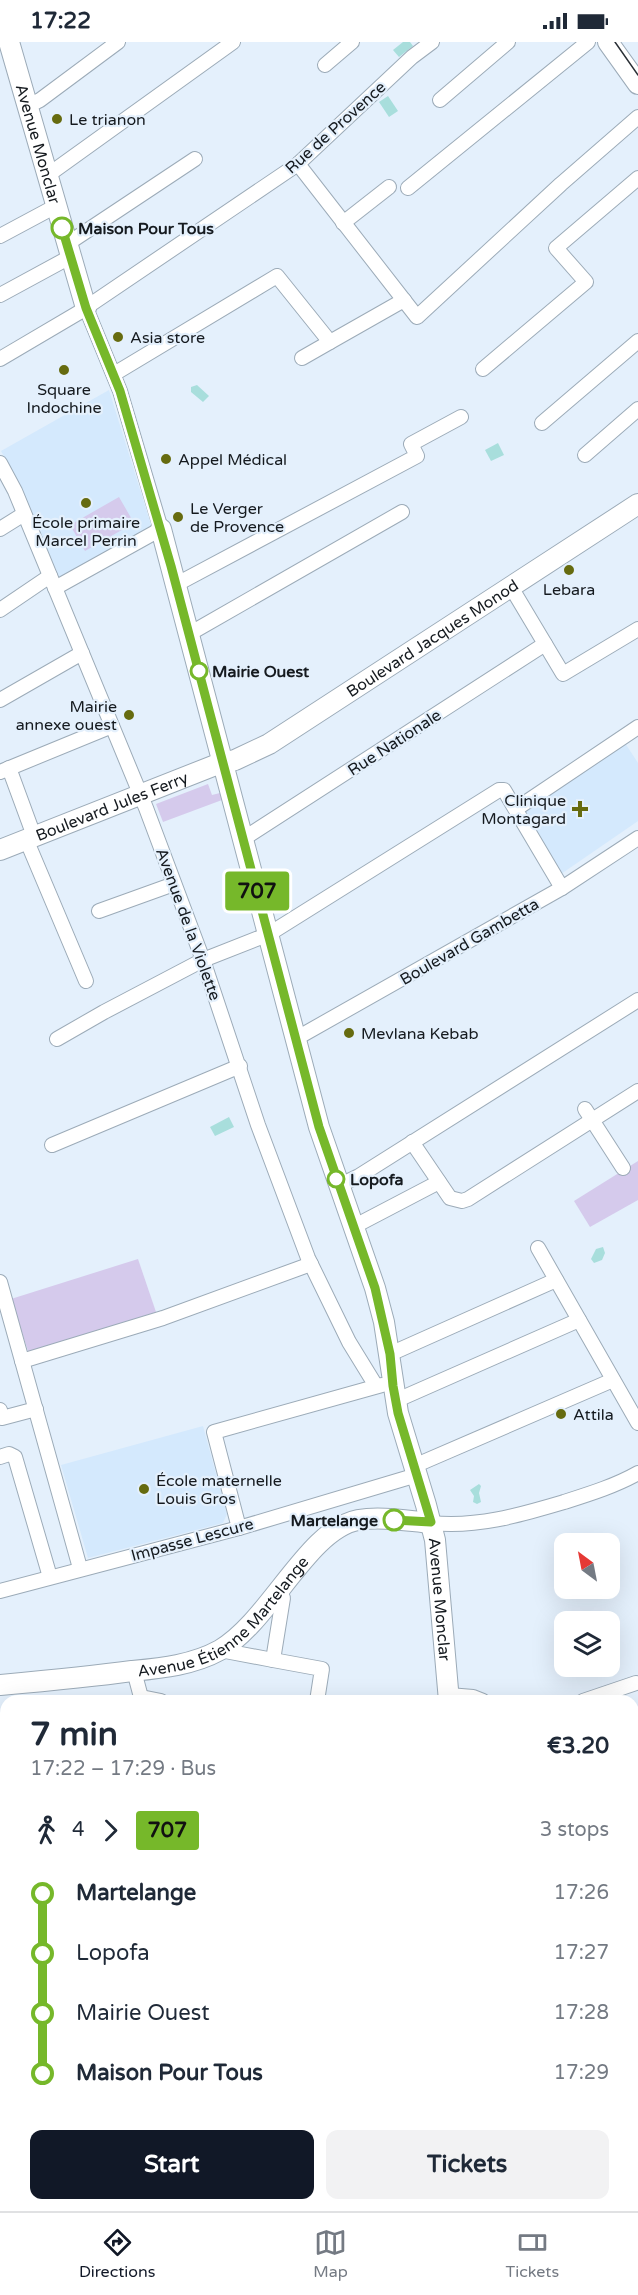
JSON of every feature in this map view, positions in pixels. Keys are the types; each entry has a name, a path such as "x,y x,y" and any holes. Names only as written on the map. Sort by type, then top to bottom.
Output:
{"street":[{"path":"27,106 40,100 118,42"},
{"path":"48,175 233,42"},
{"path":"325,65 352,42"},
{"name":"Rue de Provence","path":"0,358 86,308 298,164 412,57 432,42"},
{"path":"440,100 508,42"},
{"path":"408,188 588,42"},
{"path":"609,42 637,82"},
{"name":"Avenue Monclar","path":"6,47 27,106 86,308 114,374 161,529 319,1127 375,1288 390,1354 388,1391 431,1522 438,1565 449,1695"},
{"path":"298,164 417,317 561,184 638,117"},
{"path":"0,295 69,250 195,159"},
{"path":"483,369 586,282 556,248 638,178"},
{"path":"343,223 389,187"},
{"path":"0,236 56,206"},
{"path":"114,374 277,276 330,342"},
{"path":"302,358 404,300"},
{"path":"542,423 638,341"},
{"path":"585,455 638,409"},
{"path":"177,584 417,456 411,444 461,417"},
{"name":"Avenue de la Violette","path":"0,463 53,582 140,794 203,960 258,1125 311,1264 349,1342 388,1391"},
{"name":"Boulevard Jacques Monod","path":"223,764 269,744 638,504"},
{"path":"189,634 402,512"},
{"path":"0,529 24,514"},
{"path":"0,610 161,529"},
{"path":"511,587 563,674 638,629"},
{"name":"Rue Nationale","path":"243,839 545,644"},
{"path":"0,700 82,653"},
{"path":"86,981 4,770 112,726"},
{"path":"516,809 638,727"},
{"name":"Boulevard Jules Ferry","path":"0,850 140,794 223,764"},
{"path":"57,1039 203,960 269,934 499,790 504,790 562,888"},
{"name":"Boulevard Gambetta","path":"297,1038 562,888 638,837"},
{"path":"99,911 174,884"},
{"path":"338,1186 359,1176 635,1008"},
{"path":"52,1145 240,1066"},
{"path":"418,1138 439,1182 450,1198 462,1201 588,1115 638,1091"},
{"path":"588,1115 623,1168"},
{"path":"353,1227 439,1182"},
{"path":"538,1248 638,1423"},
{"path":"22,1361 163,1318 311,1264"},
{"path":"390,1354 556,1280"},
{"path":"0,1285 5,1317 22,1361 80,1568"},
{"path":"238,1528 214,1432 388,1391 579,1320"},
{"name":"Impasse Lescure","path":"0,1591 238,1528 416,1471 614,1380"},
{"path":"0,1410 2,1418 36,1409"},
{"path":"0,1457 9,1454 15,1457 50,1576"},
{"path":"431,1522 465,1524 517,1516 585,1496 638,1473"},
{"name":"Avenue Étienne Martelange","path":"0,1685 188,1663 220,1650 253,1624 322,1539 341,1525 357,1520 374,1519 431,1522"},
{"path":"273,1660 283,1598 279,1592"},
{"path":"220,1650 322,1669 318,1695"},
{"path":"134,1671 141,1695"},
{"path":"601,1695 636,1683"}],"shaded area":[{"path":"403,42 410,42 413,46 399,57 393,50"},
{"path":"388,96 398,111 389,117 379,102"},
{"path":"197,385 209,396 203,402 191,392 191,387"},
{"name":"École primaire Marcel Perrin","path":"109,390 152,528 60,579 17,479 1,451"},
{"path":"498,443 504,455 491,461 485,450"},
{"path":"119,497 134,523 85,551 70,525"},
{"name":"Clinique Montagard","path":"623,740 638,763 638,821 561,874 522,811"},
{"path":"208,784 212,795 220,793 222,800 163,822 156,804"},
{"path":"229,1117 234,1127 215,1136 210,1127"},
{"path":"638,1161 638,1200 590,1227 574,1201"},
{"path":"603,1247 605,1253 602,1260 594,1263 591,1259 596,1249"},
{"path":"138,1259 156,1312 29,1354 11,1299"},
{"name":"École maternelle Louis Gros","path":"203,1426 227,1514 223,1523 88,1558 61,1465"},
{"path":"479,1484 481,1502 477,1504 473,1502 474,1496 470,1490"}],"tram line":[{"path":"615,42 638,75"}],"bus line":[{"name":"707","path":"62,228 86,308 126,408 177,584 218,748 319,1127 375,1288 384,1322 398,1413 431,1522 394,1520"}],"place":[{"name":"Le trianon","path":"57,119"},
{"name":"Maison Pour Tous","path":"62,228"},
{"name":"Asia store","path":"118,337"},
{"name":"Square Indochine","path":"64,370"},
{"name":"Appel Médical","path":"166,459"},
{"name":"École primaire Marcel Perrin","path":"86,503"},
{"name":"Le Verger de Provence","path":"178,517"},
{"name":"Lebara","path":"569,570"},
{"name":"Mairie Ouest","path":"199,671"},
{"name":"Mairie annexe ouest","path":"129,715"},
{"name":"Clinique Montagard","path":"580,809"},
{"name":"Mevlana Kebab","path":"349,1033"},
{"name":"Lopofa","path":"336,1179"},
{"name":"Attila","path":"561,1414"},
{"name":"École maternelle Louis Gros","path":"144,1489"},
{"name":"Martelange","path":"394,1520"}]}
